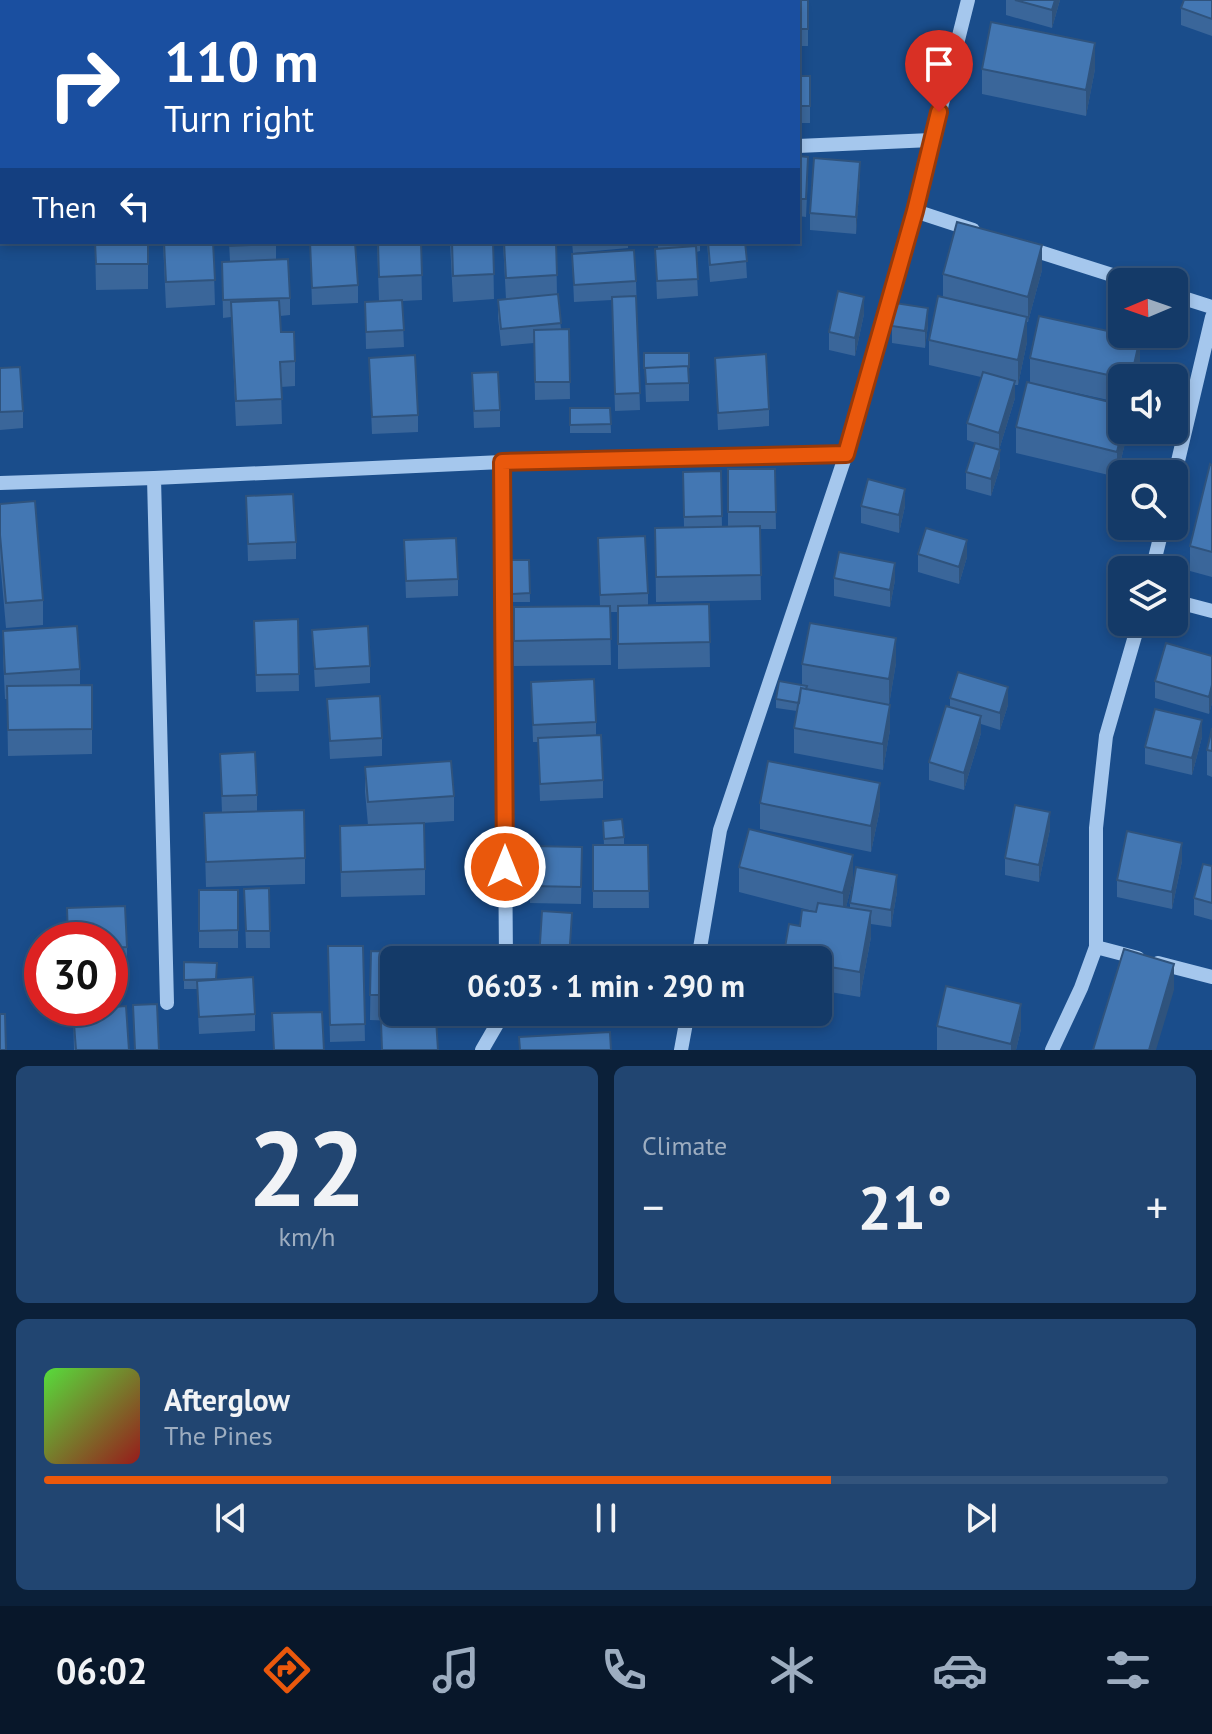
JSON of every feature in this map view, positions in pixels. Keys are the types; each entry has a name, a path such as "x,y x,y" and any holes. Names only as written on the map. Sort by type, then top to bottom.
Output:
{"street":[{"path":"700,946 720,830 846,454 915,211 968,0"},
{"path":"800,146 931,140"},
{"path":"915,211 988,235"},
{"path":"1017,244 1108,274"},
{"path":"1188,299 1212,307"},
{"path":"1178,460 1212,317"},
{"path":"0,483 502,462 846,454"},
{"path":"502,462 506,946"},
{"path":"154,478 167,1003"},
{"path":"1188,605 1212,611"},
{"path":"1052,1050 1096,947 1096,828 1106,736 1135,636"},
{"path":"1096,947 1212,977"},
{"path":"482,1050 496,1026"},
{"path":"681,1050 685,1026"}],"building":[{"path":"800,0 808,0 808,29 800,29"},
{"path":"1015,0 1055,0 1052,10"},
{"path":"1184,0 1212,0 1212,19 1181,8"},
{"path":"991,22 1095,43 1086,90 982,69"},
{"path":"800,76 810,76 810,106 800,106"},
{"path":"800,156 808,157 806,199 800,199"},
{"path":"814,158 860,162 856,217 810,213"},
{"path":"957,222 1042,245 1028,297 943,274"},
{"path":"95,244 148,244 148,264 96,264"},
{"path":"164,244 213,244 215,280 166,282"},
{"path":"230,244 276,244 230,246"},
{"path":"310,244 355,244 358,285 312,288"},
{"path":"378,244 421,244 422,275 379,277"},
{"path":"452,244 493,244 494,274 453,276"},
{"path":"504,244 556,244 557,275 506,278"},
{"path":"708,244 745,244 747,261 710,265"},
{"path":"696,246 698,279 657,281 655,249"},
{"path":"634,250 636,281 574,285 572,254"},
{"path":"288,259 290,298 223,300 222,262"},
{"path":"838,291 864,297 855,338 829,332"},
{"path":"558,294 561,323 501,329 498,300"},
{"path":"636,296 640,393 615,394 612,297"},
{"path":"938,296 1027,317 1018,360 929,340"},
{"path":"279,300 281,332 294,332 295,361 280,362 282,399 236,401 231,302"},
{"path":"402,300 404,330 366,332 365,302"},
{"path":"895,303 928,308 925,331 892,326"},
{"path":"1039,316 1108,331 1108,348 1138,348 1134,364 1108,364 1108,375 1030,358"},
{"path":"569,329 570,382 535,382 534,330"},
{"path":"644,353 689,353 689,368 644,368"},
{"path":"766,354 769,409 718,413 715,358"},
{"path":"415,355 418,415 372,417 369,358"},
{"path":"688,366 689,383 646,384 645,368"},
{"path":"20,367 23,411 0,412 0,368"},
{"path":"498,372 500,410 474,411 472,373"},
{"path":"983,372 1015,381 999,433 967,423"},
{"path":"1027,382 1108,402 1108,444 1119,444 1117,452 1016,427"},
{"path":"570,408 610,408 611,424 570,425"},
{"path":"975,443 1000,450 991,479 966,472"},
{"path":"1212,465 1212,552 1190,546"},
{"path":"728,469 775,469 776,512 728,512"},
{"path":"721,471 722,516 684,517 683,472"},
{"path":"868,479 905,489 899,515 861,506"},
{"path":"293,494 296,542 248,544 246,496"},
{"path":"35,501 43,600 6,603 0,504"},
{"path":"760,526 761,575 656,577 655,528"},
{"path":"926,528 967,540 959,567 918,554"},
{"path":"645,536 648,593 600,595 598,538"},
{"path":"456,538 458,579 406,581 404,540"},
{"path":"839,552 895,563 890,590 834,578"},
{"path":"511,560 529,560 530,593 512,594"},
{"path":"709,604 710,642 618,644 618,606"},
{"path":"610,606 611,639 514,641 514,607"},
{"path":"298,619 299,674 256,675 254,621"},
{"path":"810,623 896,638 889,679 802,664"},
{"path":"77,626 80,669 5,674 3,631"},
{"path":"368,626 370,666 315,669 312,630"},
{"path":"1166,643 1212,656 1209,697 1155,681"},
{"path":"958,672 1008,687 1000,713 950,698"},
{"path":"594,679 596,722 533,725 531,682"},
{"path":"779,681 807,686 806,689 801,688 799,703 776,699"},
{"path":"92,685 92,729 8,730 7,686"},
{"path":"801,688 890,705 883,744 794,728"},
{"path":"380,696 382,738 330,741 327,699"},
{"path":"946,706 981,716 964,773 929,762"},
{"path":"1155,709 1202,720 1192,758 1145,747"},
{"path":"1212,728 1212,751 1207,750"},
{"path":"601,735 603,780 540,784 538,738"},
{"path":"255,752 257,795 222,796 220,754"},
{"path":"451,761 454,796 368,802 365,767"},
{"path":"768,761 880,783 871,826 760,803"},
{"path":"1015,805 1050,812 1039,865 1005,858"},
{"path":"304,810 305,858 206,862 204,813"},
{"path":"622,819 624,837 604,839 603,821"},
{"path":"424,823 425,869 341,872 340,826"},
{"path":"749,829 853,855 843,893 739,867"},
{"path":"1127,831 1182,843 1172,892 1117,880"},
{"path":"593,845 648,845 649,891 593,891"},
{"path":"530,846 582,847 581,887 530,886"},
{"path":"1203,864 1212,866 1212,903 1194,898"},
{"path":"856,867 897,875 891,910 850,903"},
{"path":"269,888 270,931 246,931 244,889"},
{"path":"199,890 238,890 238,930 199,931"},
{"path":"818,903 871,911 860,972 832,967 832,946 785,946 789,924 800,926 802,910 816,912"},
{"path":"125,906 126,922 67,922 67,908"},
{"path":"542,911 572,913 570,946 540,946"},
{"path":"328,946 363,946 365,1024 330,1025"},
{"path":"1124,949 1174,964 1149,1050 1093,1050"},
{"path":"371,951 380,951 380,995 370,995"},
{"path":"184,962 217,963 216,979 184,980"},
{"path":"253,977 255,1014 199,1017 197,981"},
{"path":"946,986 1021,1004 1011,1044 937,1026"},
{"path":"157,1004 159,1050 135,1050 133,1005"},
{"path":"322,1012 324,1050 274,1050 272,1013"},
{"path":"0,1014 5,1014 6,1050 0,1050"},
{"path":"74,1026 127,1026 129,1050 76,1050"},
{"path":"381,1026 436,1026 438,1050 382,1050"},
{"path":"610,1032 611,1050 520,1050 519,1037"}],"route":[{"path":"505,867 502,462 846,454 915,211 939,112"}]}
